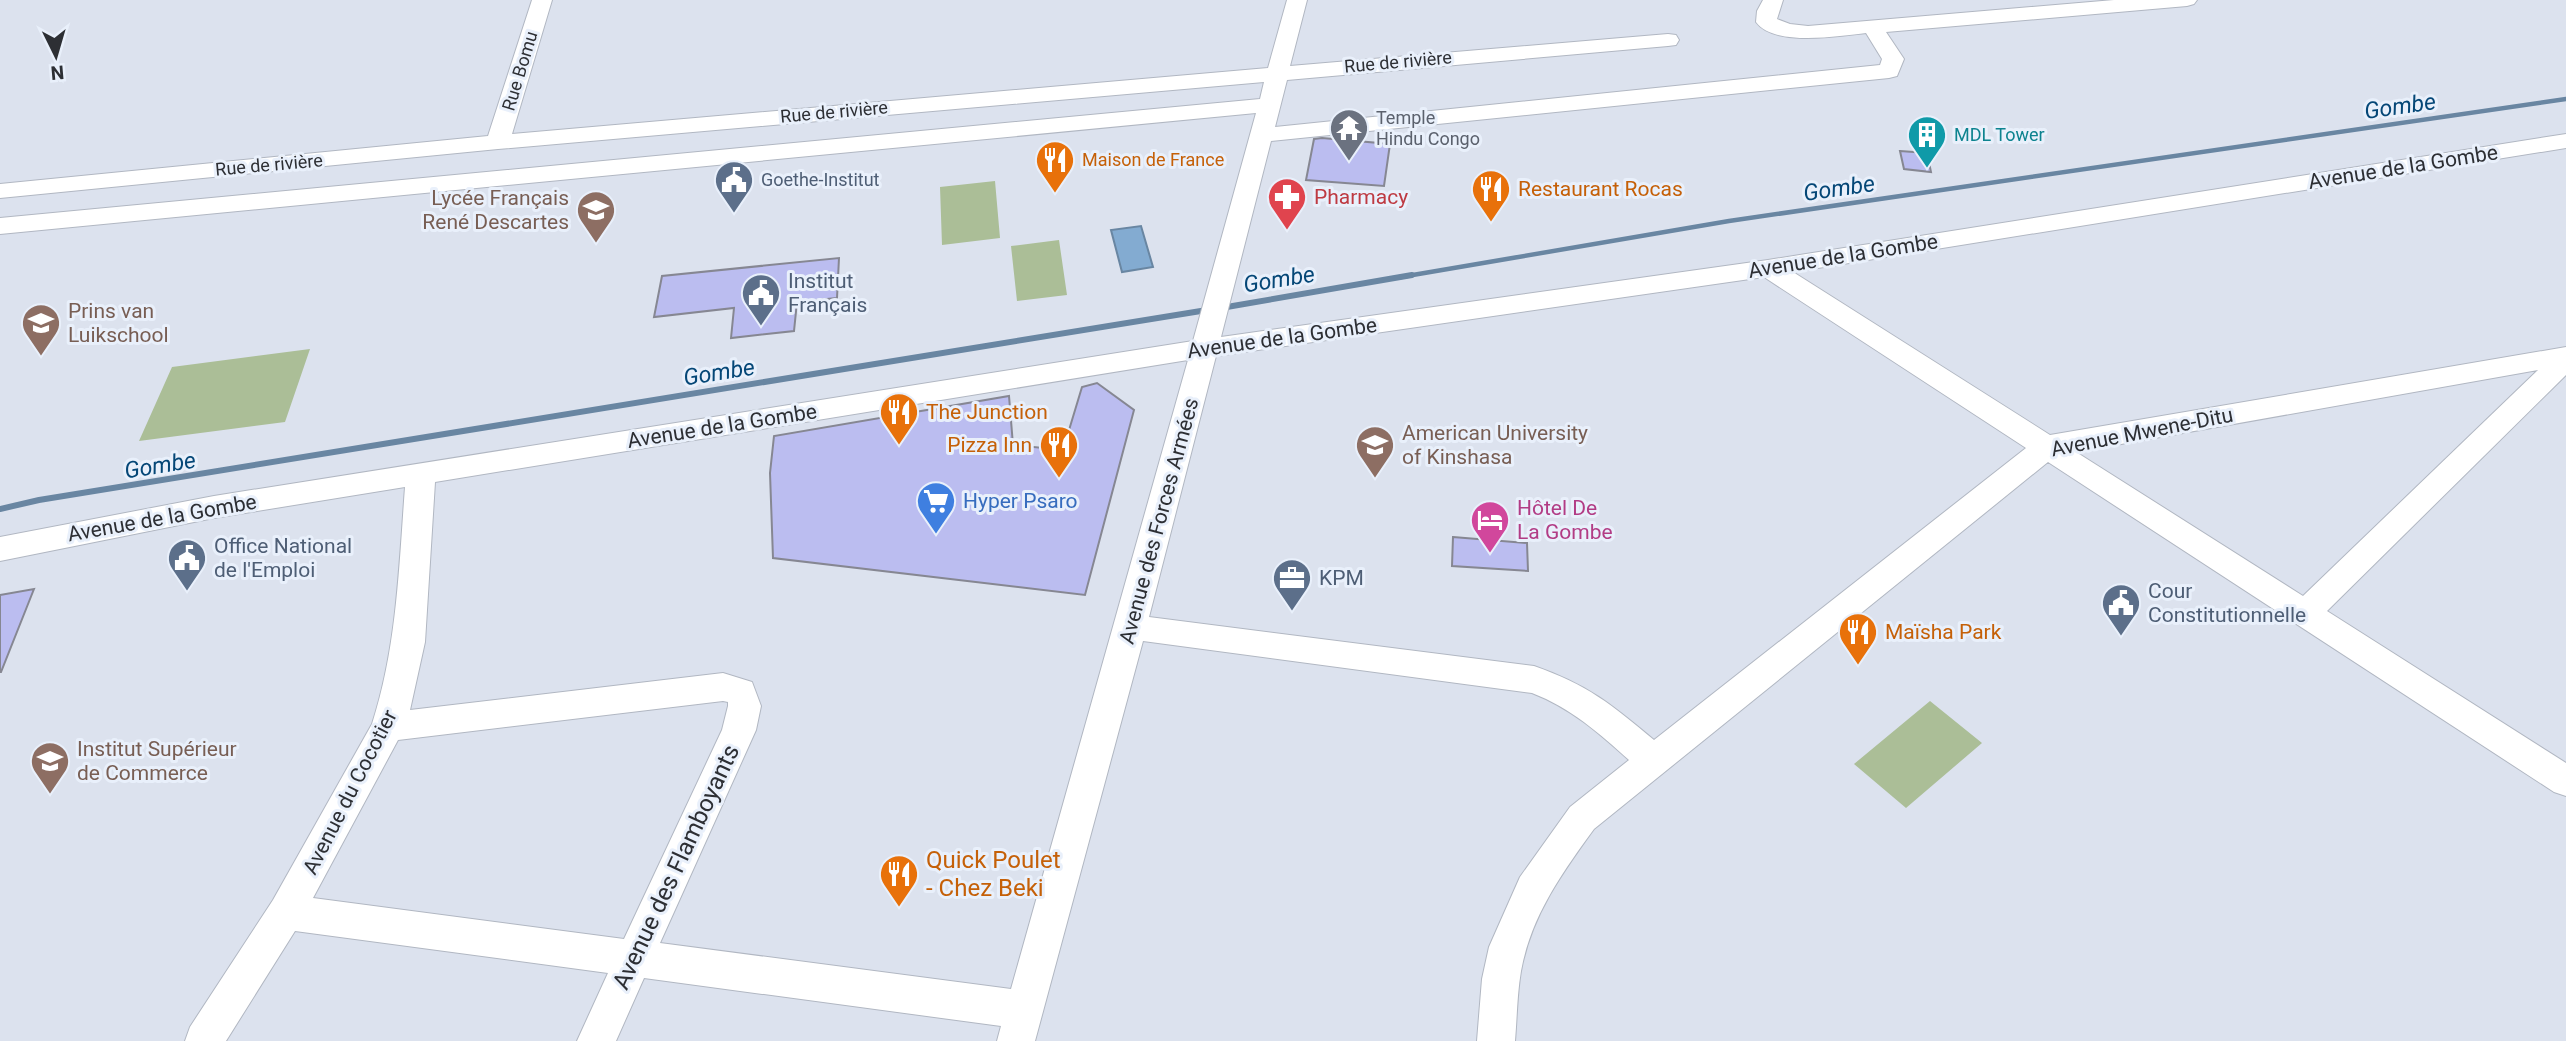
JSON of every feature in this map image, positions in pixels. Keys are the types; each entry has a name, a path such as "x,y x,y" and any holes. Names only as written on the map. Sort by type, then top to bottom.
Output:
{"street":[{"name":"Rue Bomu","path":"498,142 542,0"},
{"name":"Avenue des Forces Armées","path":"1020,1026 1131,627 1297,0"},
{"path":"1770,6 1766,22 1787,30 1808,32 2187,0"},
{"path":"1262,135 1889,71 1893,59 1872,27"},
{"name":"Rue de rivière","path":"0,191 498,142 1668,40"},
{"path":"0,226 1271,105"},
{"name":"Avenue de la Gombe","path":"0,549 214,507 421,474 1211,325 1768,268 2566,141"},
{"path":"1768,268 2566,781"},
{"path":"2304,614 2566,357"},
{"name":"Avenue Mwene-Ditu","path":"1496,1041 1502,971 1518,916 1541,871 1582,818 2048,446 2566,357"},
{"name":"Avenue du Cocotier","path":"204,1041 286,912 388,727 410,642 421,474"},
{"path":"1131,627 1534,680 1566,692 1589,707 1653,760"},
{"name":"Avenue des Flamboyants","path":"388,727 723,687 740,692 745,700 745,713 739,730 596,1041"},
{"path":"286,912 635,957 1020,1026"}],"green space":[{"path":"995,181 1000,238 942,245 940,187"},
{"path":"1059,240 1067,295 1017,301 1011,246"},
{"path":"310,349 285,422 139,441 172,367"},
{"path":"1930,701 1982,743 1906,808 1854,764"}],"water":[{"path":"1141,226 1153,267 1122,272 1111,230"}],"building":[{"name":"Temple Hindu Congo","path":"1314,139 1390,144 1384,186 1306,180"},
{"path":"1900,151 1927,153 1931,172 1904,169"},
{"path":"839,258 837,298 797,302 794,331 731,338 734,308 654,317 662,276"},
{"path":"1097,383 1134,410 1085,595 773,558 770,473 774,436 1009,396 1013,445 1063,450 1082,387"},
{"name":"Hôtel De La Gombe","path":"1453,537 1527,543 1528,571 1452,566"},
{"path":"34,589 1,672 0,672 0,595"}],"waterway":[{"name":"Gombe","path":"1401,277 1729,221 2566,99"},
{"name":"Gombe","path":"1221,308 1412,275"},
{"name":"Gombe","path":"0,509 39,500 1207,310"}],"place":[{"name":"Temple Hindu Congo","path":"1349,162"},
{"name":"MDL Tower","path":"1927,169"},
{"name":"Maison de France","path":"1055,194"},
{"name":"Goethe-Institut","path":"734,214"},
{"name":"Restaurant Rocas","path":"1491,223"},
{"name":"Pharmacy","path":"1287,231"},
{"name":"Lycée Français René Descartes","path":"596,244"},
{"name":"Institut Français","path":"761,327"},
{"name":"Prins van Luikschool","path":"41,357"},
{"name":"The Junction","path":"899,446"},
{"name":"Pizza Inn","path":"1059,479"},
{"name":"American University of Kinshasa","path":"1375,479"},
{"name":"Hyper Psaro","path":"936,535"},
{"name":"Hôtel De La Gombe","path":"1490,554"},
{"name":"Office National de l'Emploi","path":"187,592"},
{"name":"KPM","path":"1292,612"},
{"name":"Cour Constitutionnelle","path":"2121,637"},
{"name":"Maïsha Park","path":"1858,666"},
{"name":"Institut Supérieur de Commerce","path":"50,795"},
{"name":"Quick Poulet - Chez Beki","path":"899,908"}]}
